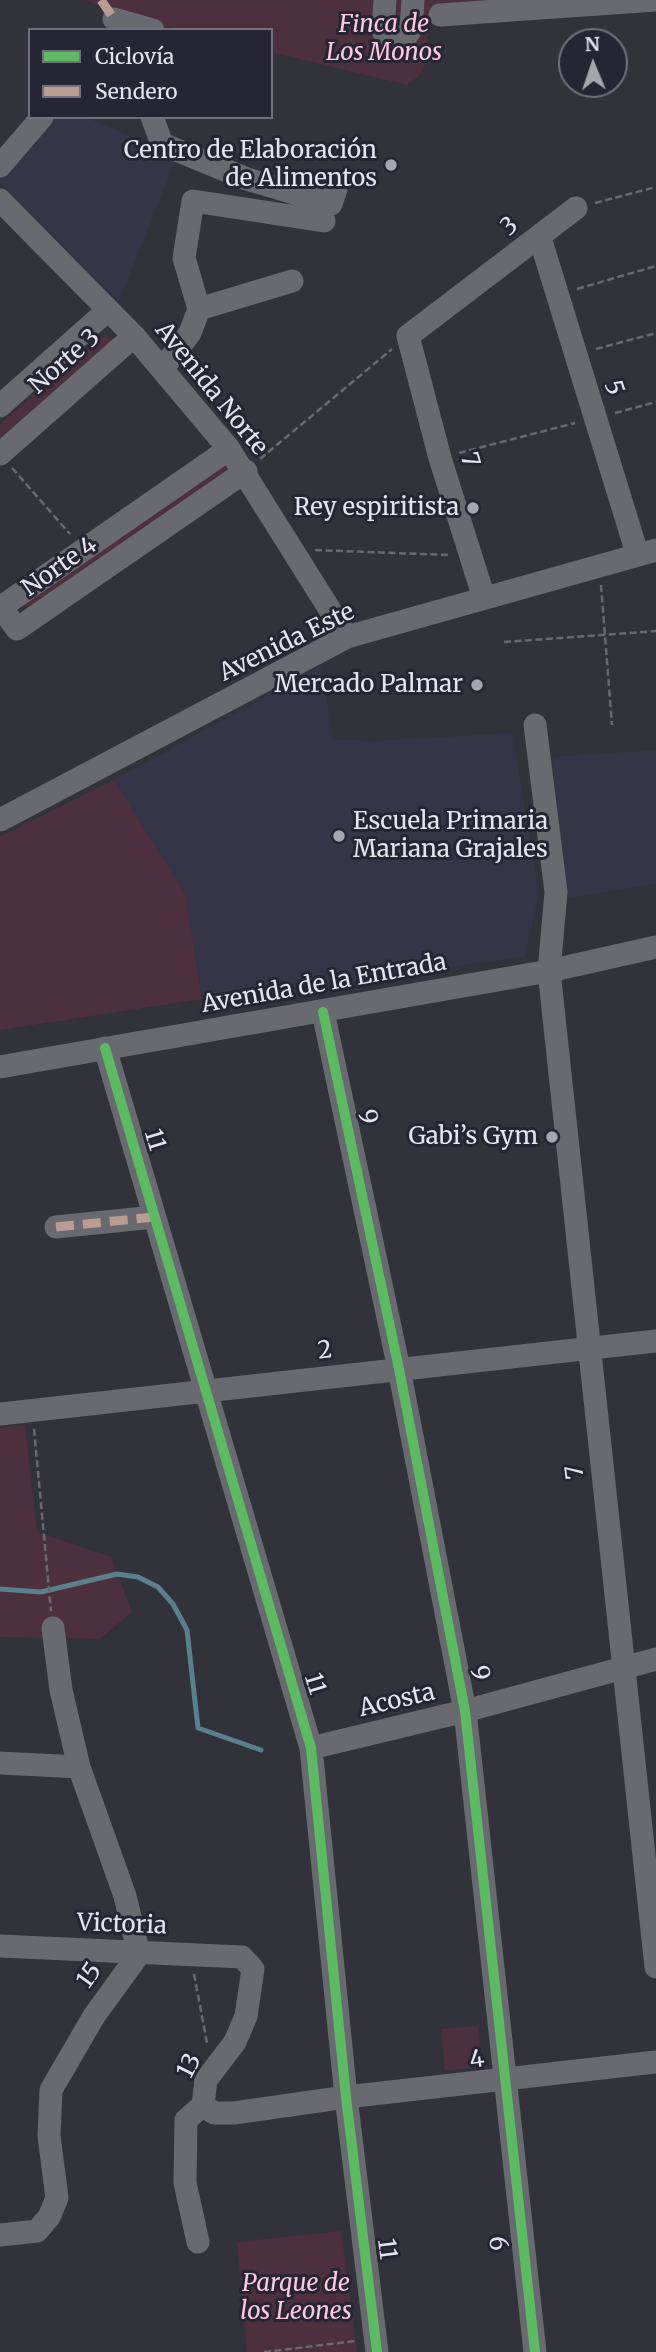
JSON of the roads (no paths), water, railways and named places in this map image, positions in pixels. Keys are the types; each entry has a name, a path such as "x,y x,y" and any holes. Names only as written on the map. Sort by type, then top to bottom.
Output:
{"street":[{"path":"385,0 383,31 388,39 398,41 406,37 411,29 413,0"},
{"path":"440,15 656,0"},
{"path":"113,26 133,28"},
{"path":"0,166 40,119"},
{"path":"153,119 162,144 247,179 331,204 336,189"},
{"path":"237,208 247,179"},
{"name":"Avenida Norte","path":"0,200 134,336 229,449 246,471 347,637"},
{"path":"163,368 190,333 199,309 184,258 193,201 324,222"},
{"name":"3","path":"408,336 576,208"},
{"name":"5","path":"540,238 595,418 646,551"},
{"path":"199,309 292,281"},
{"name":"Norte 3","path":"0,406 108,310"},
{"name":"Norte 3","path":"4,459 134,336"},
{"name":"7","path":"408,336 440,458 484,597"},
{"name":"Norte 4","path":"229,449 1,607 17,629 246,471"},
{"name":"Avenida Este","path":"0,820 347,637 646,551"},
{"name":"7","path":"535,724 556,892 549,971 587,1348 626,1667 656,1967"},
{"name":"Avenida de la Entrada","path":"0,1068 549,971 656,947"},
{"name":"9","path":"323,1012 399,1369 465,1711 535,2352"},
{"name":"11","path":"105,1048 311,1748 346,2097 377,2345"},
{"path":"56,1227 154,1217"},
{"name":"2","path":"0,1414 656,1341"},
{"name":"15","path":"0,2235 37,2231 49,2217 57,2198 49,2136 51,2090 94,2016 139,1954 125,1896 79,1767 61,1690 53,1628"},
{"name":"Acosta","path":"311,1748 465,1711 656,1659"},
{"path":"0,1763 79,1767"},
{"name":"Victoria","path":"0,1946 242,1957"},
{"name":"13","path":"198,2242 185,2183 186,2120 203,2105 206,2080 235,2042 246,2016 253,1969 242,1957"},
{"name":"4","path":"203,2105 214,2113 234,2113 346,2097 656,2062"}],"waterway":[{"path":"0,1589 41,1592 117,1574 138,1577 158,1587 173,1604 187,1630 198,1728 261,1750"}],"place":[{"name":"Centro de Elaboración de Alimentos","path":"391,165"},
{"name":"Rey espiritista","path":"473,508"},
{"name":"Mercado Palmar","path":"477,685"},
{"name":"Escuela Primaria Mariana Grajales","path":"339,836"},
{"name":"Gabi’s Gym","path":"552,1137"}],"park label":[{"name":"Finca de Los Monos","path":"384,39"},
{"name":"Parque de los Leones","path":"296,2298"}]}
